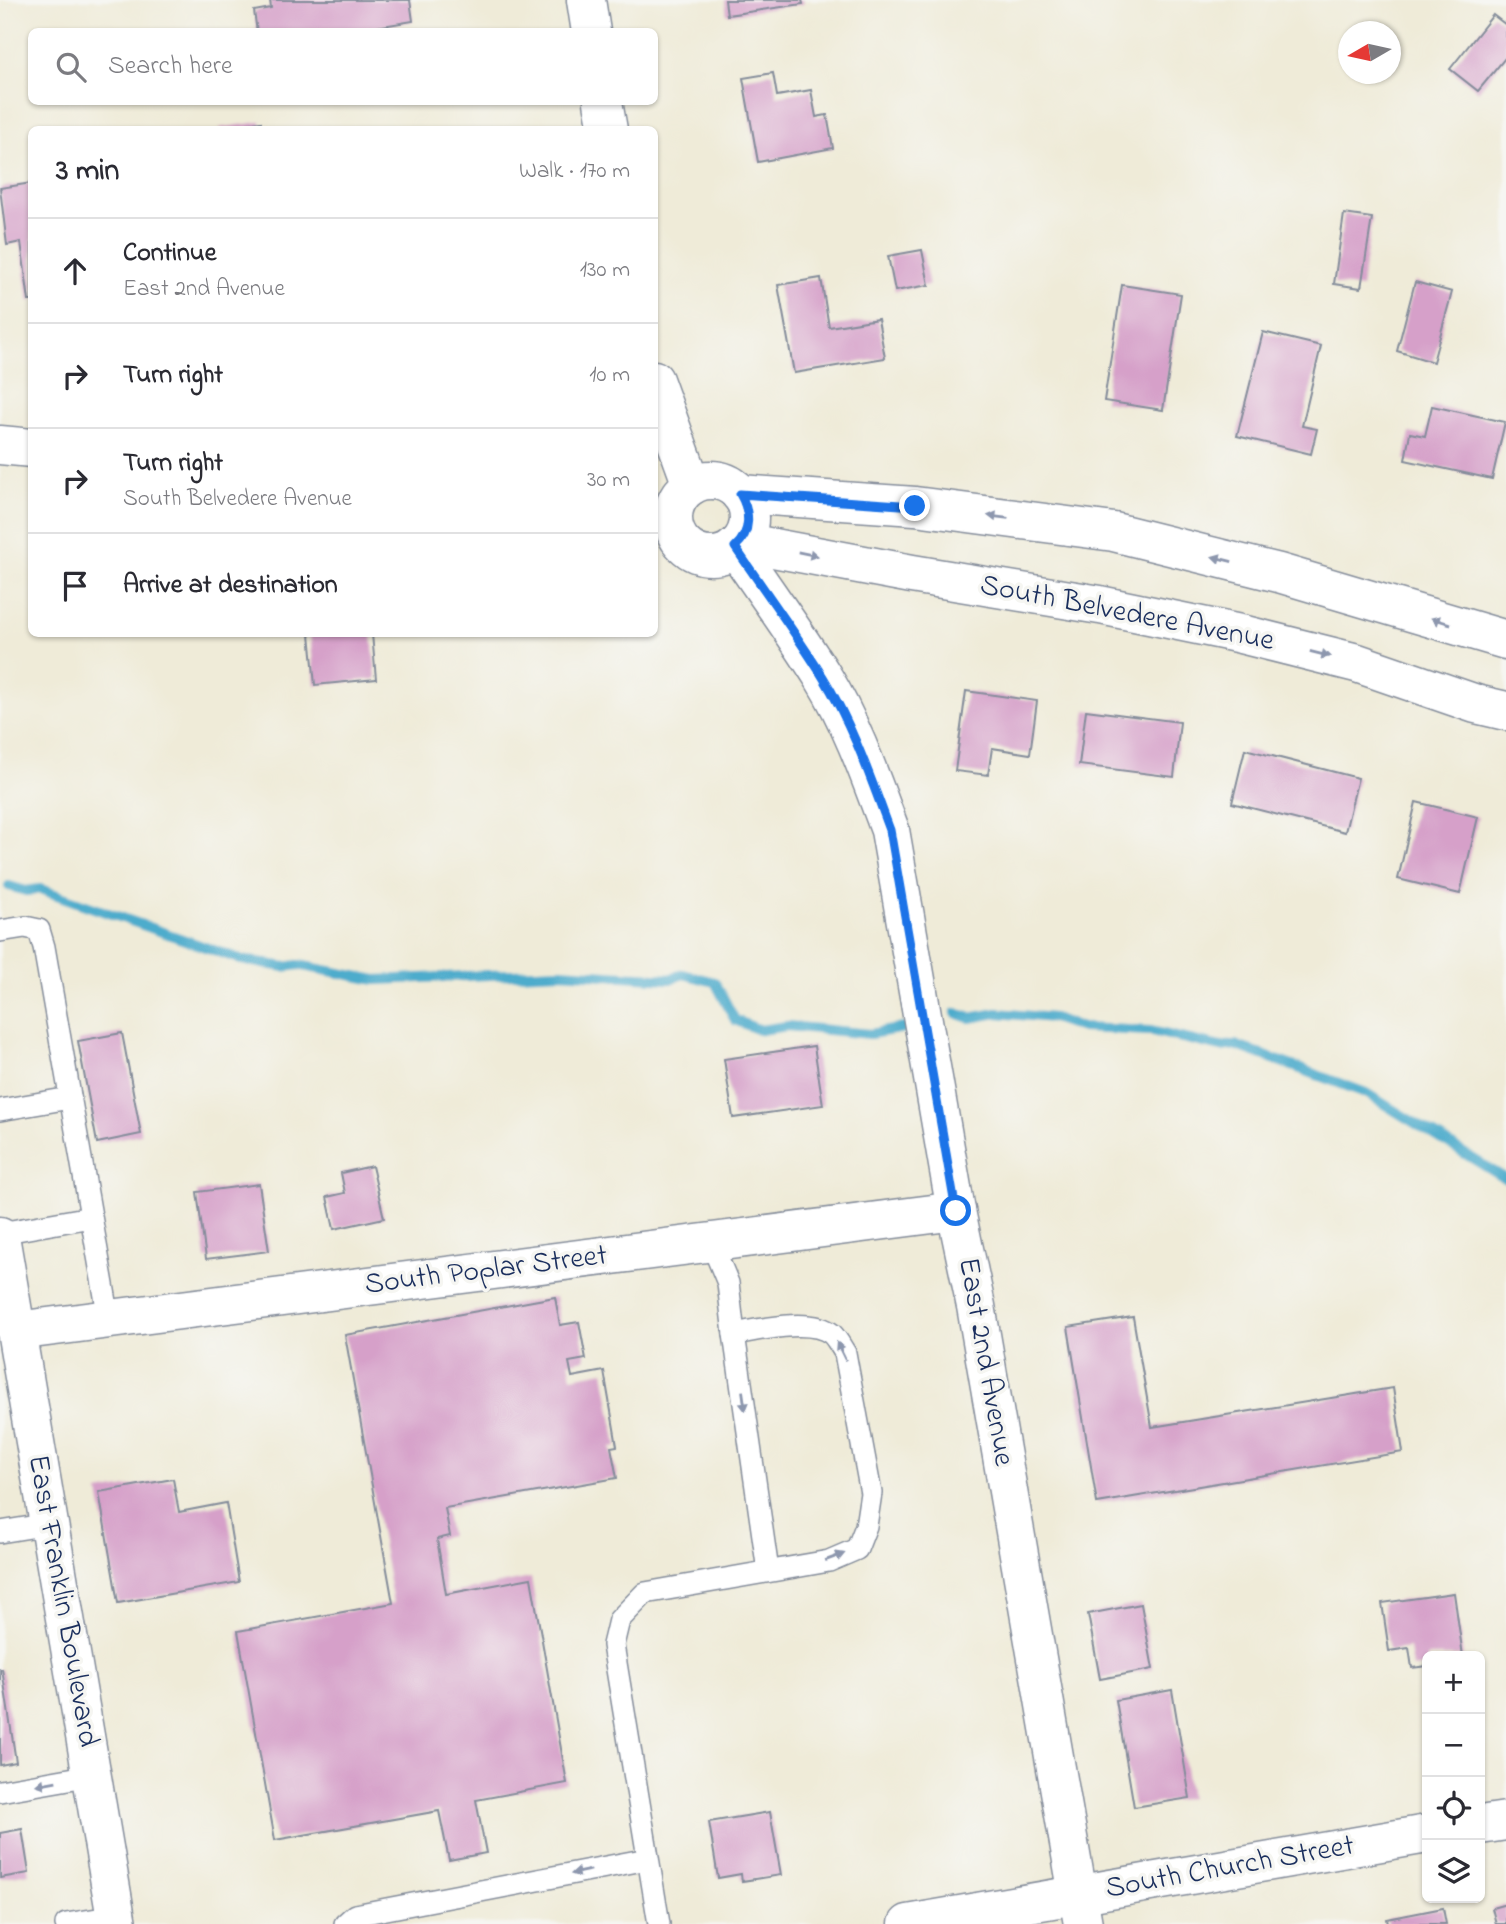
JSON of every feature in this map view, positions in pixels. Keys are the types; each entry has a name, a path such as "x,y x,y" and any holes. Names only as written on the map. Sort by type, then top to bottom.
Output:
{"street":[{"path":"586,0 590,28"},
{"path":"604,105 607,126"},
{"path":"658,406 674,528 679,539 697,554 721,555 738,544 747,530 746,505 740,494 723,482 702,481 673,505"},
{"path":"0,445 28,448"},
{"path":"740,494 915,506 1114,532 1279,573 1506,640"},
{"name":"South Belvedere Avenue","path":"738,544 1100,605 1241,634 1357,663 1476,704 1506,711"},
{"name":"East 2nd Avenue","path":"738,544 824,678 868,771 890,830 956,1211 979,1319 1081,1909"},
{"name":"South Poplar Street","path":"16,1331 956,1211"},
{"name":"East Franklin Boulevard","path":"0,1235 116,1920"},
{"path":"1485,1824 1506,1821"},
{"name":"South Church Street","path":"908,1924 1081,1909 1422,1835"}],"lane":[{"path":"0,931 24,927 39,930 44,947 108,1319"},
{"path":"0,1110 70,1098"},
{"path":"0,1235 90,1217"},
{"path":"710,1242 728,1283 768,1571"},
{"path":"659,1924 613,1645 619,1619 645,1593 829,1561 857,1549 866,1526 871,1493 845,1353 832,1334 813,1327 786,1326 734,1334"},
{"path":"0,1532 49,1524"},
{"path":"0,1791 92,1775"},
{"path":"345,1924 355,1915 648,1859"},
{"path":"66,1924 116,1920"}],"building":[{"path":"270,0 410,0 413,21 370,28 256,28 254,11 271,8"},
{"path":"725,0 802,0 803,4 727,15"},
{"path":"1493,15 1506,25 1506,57 1478,91 1450,69"},
{"path":"773,73 777,96 811,90 816,117 827,115 833,148 758,162 743,78"},
{"path":"261,122 261,126 233,126"},
{"path":"28,184 28,294 21,242 7,245 0,188"},
{"path":"1344,214 1372,218 1361,288 1334,284"},
{"path":"922,250 929,285 895,291 888,256"},
{"path":"821,278 829,327 878,319 885,358 794,373 778,285"},
{"path":"1415,282 1452,292 1433,362 1397,351"},
{"path":"1122,285 1181,294 1163,410 1104,401"},
{"path":"1263,332 1321,346 1302,426 1317,429 1311,454 1237,436"},
{"path":"1432,406 1505,422 1492,479 1405,460 1410,433 1425,436"},
{"path":"310,637 372,637 376,679 315,685"},
{"path":"966,691 1037,701 1030,754 992,748 988,775 955,771"},
{"path":"1086,710 1180,722 1174,777 1079,765"},
{"path":"1245,749 1358,778 1345,832 1232,803"},
{"path":"1416,802 1478,817 1460,894 1398,879"},
{"path":"122,1033 141,1134 97,1143 78,1041"},
{"path":"814,1046 823,1105 733,1118 724,1059"},
{"path":"372,1166 384,1218 334,1229 327,1197 345,1193 341,1173"},
{"path":"259,1184 269,1251 206,1259 197,1192"},
{"path":"555,1297 560,1325 579,1322 586,1359 569,1362 572,1377 604,1371 617,1446 611,1447 617,1478 445,1508 450,1536 437,1539 446,1594 531,1578 567,1783 476,1800 486,1853 449,1860 439,1811 275,1840 238,1631 393,1603 345,1335"},
{"path":"1133,1317 1152,1427 1393,1388 1403,1452 1097,1503 1068,1327"},
{"path":"173,1479 179,1512 226,1503 239,1582 118,1603 99,1492"},
{"path":"1454,1593 1462,1651 1422,1651 1422,1667 1412,1668 1409,1648 1389,1651 1382,1603"},
{"path":"1141,1604 1153,1669 1100,1679 1088,1614"},
{"path":"0,1669 16,1762 0,1765"},
{"path":"1172,1690 1190,1798 1134,1807 1116,1700"},
{"path":"770,1812 781,1875 742,1881 741,1874 718,1878 709,1822"},
{"path":"22,1829 29,1873 0,1878 0,1833"},
{"path":"1506,1904 1506,1924 1496,1924 1492,1908"},
{"path":"1443,1908 1446,1924 1388,1924 1387,1919"}],"waterway":[{"path":"9,886 26,891 40,889 242,960 285,967 298,965 376,980 560,972 670,979 683,974 715,982 735,1020 760,1030 787,1026 870,1034 904,1028"},
{"path":"956,1013 970,1018 997,1013 1053,1018 1082,1028 1151,1031 1221,1047 1235,1045 1366,1093 1506,1179"}],"route":[{"path":"915,506 740,494 746,505 747,530 735,547 824,678 868,771 890,830 956,1211"}]}
